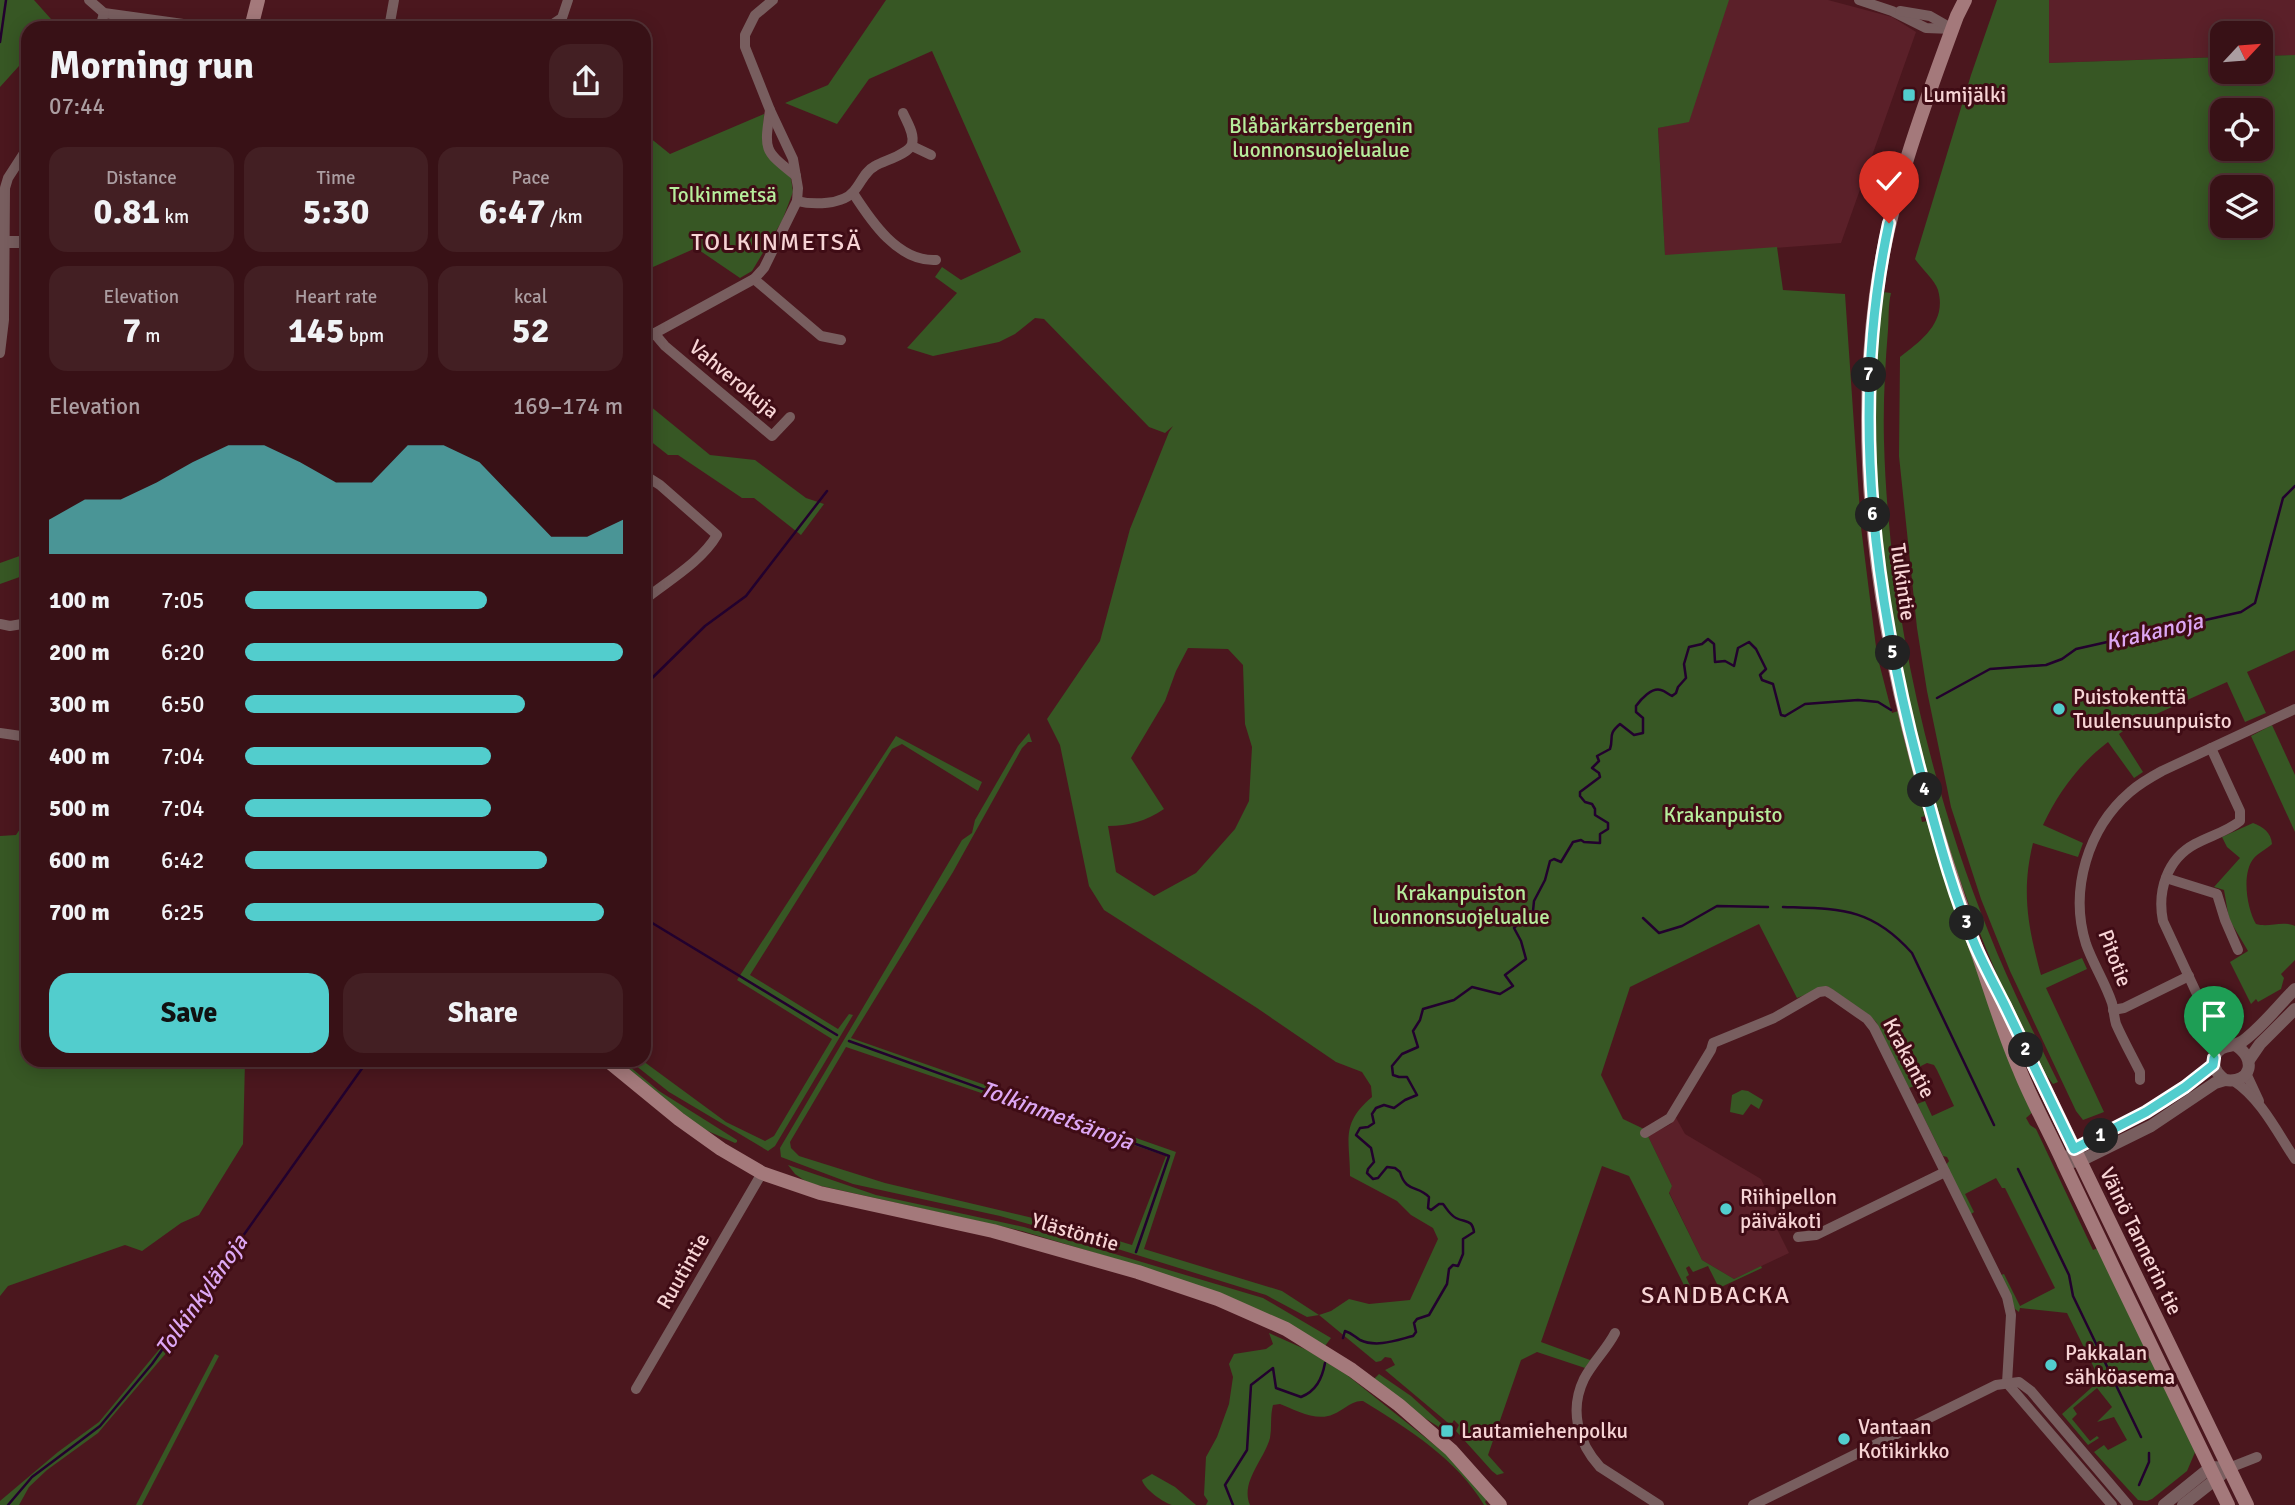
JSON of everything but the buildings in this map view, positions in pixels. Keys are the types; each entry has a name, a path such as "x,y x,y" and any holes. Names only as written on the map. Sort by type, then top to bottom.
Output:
{"main road":[{"path":"253,21 258,0"},
{"name":"Tulkintie","path":"1954,22 1956,0"},
{"name":"Tulkintie","path":"1965,0 1954,22 1910,147 1882,256 1869,360 1868,426 1880,573 1893,653 1920,773 1950,875 1975,945"},
{"name":"Väinö Tannerin tie","path":"1975,945 2247,1505"},
{"name":"Väinö Tannerin tie","path":"1975,945 2021,1074 2228,1505"},
{"name":"Ylästöntie","path":"616,1067 679,1119 721,1149 762,1173 820,1193 993,1231 1138,1272 1218,1299 1286,1329 1352,1370 1399,1405 1451,1450 1500,1505"}],"street":[{"path":"89,0 104,13 162,21"},
{"path":"390,21 394,0"},
{"path":"558,21 562,18 568,0"},
{"path":"651,335 754,279 764,268 797,201 797,176 786,142 749,60 745,35 755,15 773,0"},
{"path":"1859,0 1892,11 1921,13 1954,22"},
{"path":"102,21 104,13"},
{"path":"770,110 767,136 769,150 775,161 797,176"},
{"path":"903,113 911,132 912,146"},
{"path":"797,201 807,204 823,203 853,193 872,167 912,146"},
{"path":"912,146 931,155"},
{"path":"0,352 4,320 2,242 5,188 21,158"},
{"path":"853,193 873,224 886,237 922,261 936,260"},
{"path":"2,242 21,242"},
{"path":"754,279 821,336 841,340"},
{"name":"Vahverokuja","path":"654,333 665,346 772,436 790,417"},
{"path":"651,479 717,536 700,556 651,594"},
{"path":"0,624 21,624"},
{"name":"Pitotie","path":"2140,1080 2140,1072 2115,1021 2081,923 2081,885 2089,849 2107,817 2130,791 2162,771 2295,709"},
{"path":"0,733 21,736"},
{"path":"2211,748 2240,811 2241,821 2183,851 2170,867 2161,895 2161,907 2164,921 2189,976 2229,1046 2246,1054 2264,1111"},
{"path":"2166,878 2217,894 2238,950"},
{"path":"2113,1010 2124,1008 2189,976"},
{"name":"Krakantie","path":"1646,1133 1670,1118 1713,1043 1774,1018 1819,992 1826,991 1867,1019 1874,1028 2009,1303 2011,1317 2007,1383"},
{"path":"2291,993 2242,1041 2216,1054 2213,1065 2215,1071 2242,1087 2264,1111 2295,1159"},
{"path":"2077,1155 2151,1126 2215,1083 2229,1080 2248,1067 2260,1044 2295,1009"},
{"path":"2064,1163 2192,1082 2213,1065"},
{"path":"1798,1237 1816,1235 1945,1172"},
{"name":"Ruutintie","path":"636,1389 762,1173"},
{"path":"1615,1333 1579,1391 1577,1429 1592,1458 1600,1466 1659,1505"},
{"path":"1756,1504 1996,1385 2019,1382 2031,1391 2128,1505"},
{"path":"2007,1383 2112,1505"},
{"path":"2164,1505 2214,1473 2257,1457"},
{"path":"2183,1505 2214,1473"}],"shaded area":[{"path":"1724,0 1828,0 1892,17 1916,32 1841,243 1665,256 1658,128 1689,121"},
{"path":"2049,0 2295,0 2295,55 2273,56 2273,21 2210,21 2210,57 2049,63"},
{"name":"Riihipellon päiväkoti","path":"1675,1116 1685,1134 1761,1179 1783,1225 1777,1229 1789,1253 1734,1279 1702,1260 1669,1192 1672,1186 1648,1136 1671,1124"}],"green space":[{"path":"0,0 34,0 53,21 21,21 21,64 0,87"},
{"path":"886,0 1729,0 1689,122 1658,128 1665,255 1777,247 1783,290 1845,294 1861,527 1877,655 1892,713 1898,711 1926,816 1921,817 1922,822 1927,821 2034,1111 2026,1118 2036,1129 2093,1250 2098,1248 2196,1450 2187,1471 2152,1499 2138,1500 2094,1452 2104,1445 2108,1450 2127,1440 2114,1417 2097,1422 2112,1407 2097,1388 2073,1408 2077,1414 2072,1419 2090,1441 2097,1436 2099,1438 2088,1445 2062,1414 2100,1380 2067,1313 2020,1308 2019,1312 2015,1309 2001,1275 2004,1274 2020,1306 2055,1288 2005,1188 2002,1188 1996,1178 1965,1194 1974,1212 1971,1214 1946,1165 1949,1161 1943,1156 1917,1104 1925,1101 1932,1116 1954,1106 1934,1065 1927,1063 1921,1066 1916,1074 1919,1080 1915,1082 1917,1085 1909,1088 1876,1022 1869,1015 1827,986 1797,998 1759,924 1630,987 1601,1075 1623,1119 1644,1129 1647,1134 1672,1186 1669,1193 1702,1260 1734,1279 1761,1266 1762,1268 1719,1288 1708,1266 1693,1272 1689,1266 1686,1268 1689,1275 1686,1277 1696,1299 1692,1301 1629,1176 1602,1166 1541,1342 1590,1360 1597,1351 1585,1368 1537,1352 1521,1360 1488,1455 1504,1473 1497,1475 1456,1431 1459,1425 1454,1420 1451,1425 1385,1370 1395,1365 1391,1358 1385,1357 1376,1362 1319,1315 1331,1311 1349,1299 1369,1304 1410,1300 1438,1239 1433,1228 1411,1215 1397,1201 1350,1176 1351,1124 1372,1097 1371,1086 1362,1072 1336,1062 1104,910 1089,886 1060,745 1047,719 1100,641 1130,529 1173,426 1165,433 1149,427 1044,319 1035,318 1015,334 999,342 933,356 907,348 957,293 935,277 942,267 961,280 1021,252 932,51 869,79 837,124 785,103 828,85","holes":["1188,648 1228,649 1243,665 1245,724 1252,747 1249,801 1235,829 1196,873 1154,896 1116,872 1108,826 1137,822 1164,809 1131,758 1165,701"]},
{"path":"1997,0 2049,0 2049,63 2210,57 2210,84 2273,84 2273,56 2295,55 2295,650 2247,672 2266,713 2245,722 2227,682 2130,726 2119,734 2143,772 2134,778 2108,742 2088,760 2063,790 2043,825 2083,843 2078,857 2033,843 2027,894 2041,975 2082,958 2087,969 2046,988 2104,1112 2083,1120 2076,1111 2010,971 1981,899 1951,807 1927,691 1917,628 1899,456 1900,357 1931,329 1939,312 1940,301 1936,286 1915,259 1971,75"},
{"name":"Tolkinmetsä","path":"764,114 763,138 791,178 793,192 782,221 752,271 740,278 696,248 651,268 651,139 670,154"},
{"path":"1883,292 1891,293 1884,399 1887,503 1903,628 1915,692 1947,815 1967,875 2005,971 2058,1082 2053,1084 2036,1057 2007,996 1959,876 1937,810 1903,675 1882,537 1877,467 1875,385"},
{"path":"651,407 710,455 755,460 806,498 824,504 801,535 754,498 742,498 678,455 668,455 651,442"},
{"path":"21,556 21,576 0,584 0,563"},
{"path":"2272,725 2295,775 2295,832 2251,736"},
{"path":"1029,733 1032,742 1022,748 953,872 851,1038 1176,1152 1144,1249 1282,1291 1319,1315 1307,1317 1266,1295 1108,1246 1000,1216 853,1184 781,1157 780,1148 962,840 972,833 975,820 1018,746","holes":["846,1047 1166,1156 1132,1245 1079,1229 885,1183 799,1156 791,1148 790,1142"]},
{"path":"896,736 982,782 978,791 902,744 892,749 750,975 838,1029 849,1014 853,1015 775,1146 768,1151 669,1092 638,1067 651,1067 726,1122 765,1141 774,1136 832,1039 737,980"},
{"path":"2253,823 2266,830 2272,844 2256,856 2250,865 2247,891 2250,909 2256,924 2295,926 2295,960 2281,974 2284,978 2281,989 2258,1002 2256,999 2251,1004 2230,962 2248,951 2229,919 2224,890 2214,887 2240,858 2227,847 2222,837"},
{"path":"21,828 21,1067 245,1067 243,1144 199,1215 181,1223 142,1251 125,1245 8,1286 0,1296 0,836 16,835"},
{"path":"625,1067 630,1067 659,1091 737,1142 701,1128"},
{"path":"1742,1090 1763,1100 1759,1109 1751,1104 1743,1115 1730,1112 1732,1095"},
{"path":"788,1165 876,1195 1024,1227 1263,1298 1331,1338 1325,1346 1142,1267 1022,1231 808,1183"},
{"path":"179,1324 183,1330 179,1338 98,1433 47,1470 29,1487 19,1505 0,1505 0,1501 58,1452 99,1422 172,1334 175,1325"},
{"path":"1269,1333 1307,1350 1347,1375 1451,1458 1487,1499 1487,1505 1484,1505 1460,1473 1430,1446 1363,1401 1358,1401 1322,1417 1280,1404 1273,1405 1270,1438 1250,1479 1250,1505 1206,1505 1206,1457 1217,1437 1229,1404 1233,1377 1229,1364 1234,1354 1266,1349 1273,1344"},
{"path":"215,1354 219,1356 142,1505 136,1505"},
{"path":"1379,1374 1411,1396 1444,1426 1442,1429 1374,1379"},
{"path":"1152,1474 1175,1487 1196,1505 1172,1505 1160,1499 1142,1480"}],"waterway":[{"path":"0,42 6,0"},
{"name":"Krakanoja","path":"1937,698 1990,669 2046,665 2062,659 2076,649 2241,612 2255,603 2283,498 2295,486"},
{"name":"Tolkinmetsänoja","path":"651,679 705,626 746,596 827,491"},
{"name":"Krakanoja","path":"1343,1338 1345,1331 1360,1340 1373,1343 1387,1343 1413,1336 1416,1332 1414,1323 1417,1319 1429,1315 1447,1284 1449,1269 1453,1265 1458,1266 1463,1254 1463,1239 1474,1232 1470,1223 1454,1217 1443,1204 1431,1210 1428,1208 1429,1197 1409,1186 1395,1168 1387,1167 1378,1178 1373,1179 1367,1173 1374,1162 1371,1148 1356,1135 1360,1128 1374,1123 1372,1114 1376,1108 1384,1105 1394,1108 1417,1095 1407,1077 1393,1075 1392,1066 1402,1054 1418,1047 1413,1031 1423,1009 1454,1000 1472,987 1500,994 1513,986 1505,975 1526,959 1514,928 1523,919 1532,921 1534,901 1545,880 1550,861 1554,859 1561,862 1573,842 1581,840 1600,843 1600,834 1608,829 1608,823 1595,815 1592,804 1585,802 1580,792 1600,777 1592,768 1599,761 1597,756 1610,749 1612,734 1616,728 1620,724 1634,735 1643,733 1643,718 1636,712 1636,706 1654,690 1662,690 1672,696 1676,693 1686,678 1684,664 1689,647 1702,644 1708,639 1714,644 1715,662 1725,661 1734,666 1738,648 1749,642 1756,649 1766,669 1760,675 1762,680 1773,684 1781,715 1785,716 1805,704 1858,700 1878,702 1891,710"},
{"path":"1643,918 1659,933 1682,926 1717,906 1768,907"},
{"path":"1783,907 1838,910 1854,914 1883,927 1912,953 1994,1125"},
{"name":"Tolkinmetsänoja","path":"651,922 837,1035"},
{"name":"Tolkinmetsänoja","path":"849,1041 1169,1156 1136,1252"},
{"name":"Tolkinkylänoja","path":"8,1505 32,1477 100,1426 152,1364 363,1067"},
{"path":"2018,1169 2069,1275 2073,1296 2141,1437"},
{"name":"Krakanoja","path":"1233,1505 1225,1485 1247,1450 1251,1385 1273,1368 1276,1388 1301,1397 1318,1384 1325,1363"},
{"path":"2139,1485 2149,1462 2149,1453"}],"place":[{"name":"Lumijälki","path":"1909,95"},
{"name":"Puistokenttä Tuulensuunpuisto","path":"2059,709"},
{"name":"Riihipellon päiväkoti","path":"1726,1209"},
{"name":"Pakkalan sähköasema","path":"2051,1365"},
{"name":"Lautamiehenpolku","path":"1447,1431"},
{"name":"Vantaan Kotikirkko","path":"1844,1439"}],"district":[{"name":"TOLKINMETSÄ","path":"777,242"},
{"name":"SANDBACKA","path":"1716,1295"}],"route":[{"path":"1889,223 1876,295 1869,360 1869,464 1880,573 1890,641 1920,773 1950,875 1975,945 2074,1149 2164,1102 2213,1065 2214,1058"}],"park label":[{"name":"Blåbärkärrsbergenin luonnonsuojelualue","path":"1321,138"},
{"name":"Krakanpuisto","path":"1723,815"},
{"name":"Krakanpuiston luonnonsuojelualue","path":"1461,905"}]}
